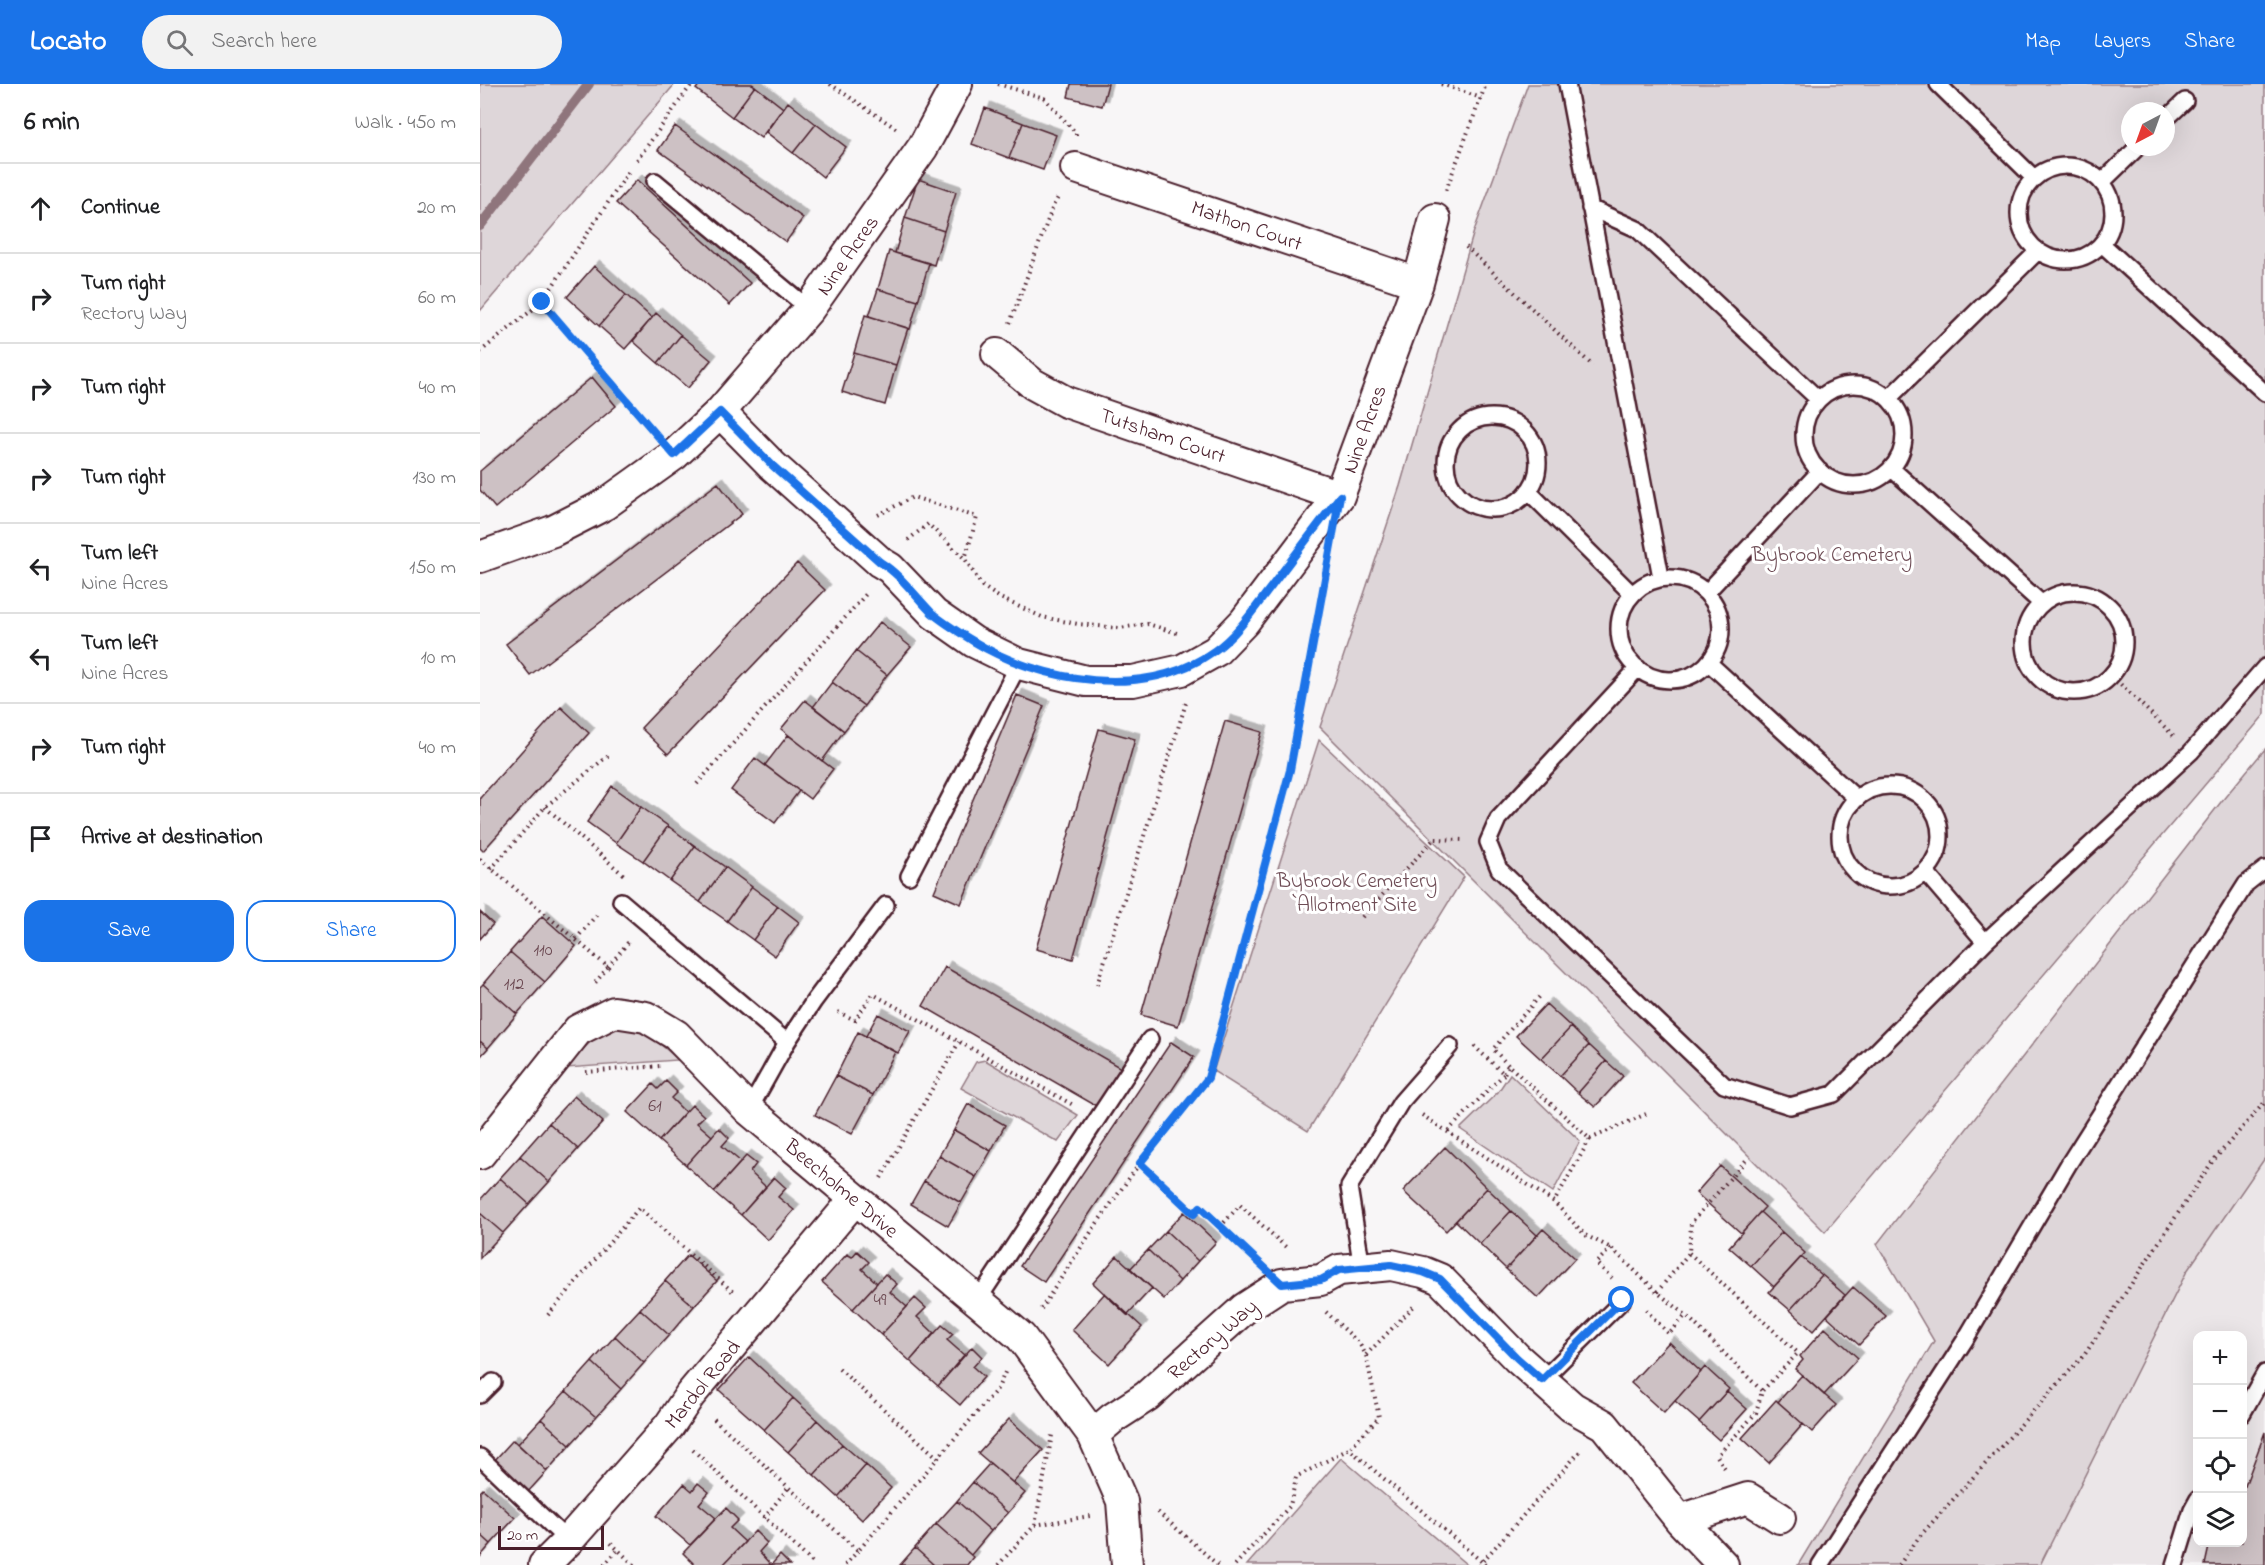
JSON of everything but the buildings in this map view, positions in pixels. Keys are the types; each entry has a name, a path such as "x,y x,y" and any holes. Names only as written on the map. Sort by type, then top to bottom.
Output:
{"street":[{"name":"Nine Acres","path":"480,557 553,531 604,505 674,455 720,412 809,309 922,147 957,84"},
{"name":"Mathon Court","path":"1076,168 1418,284"},
{"name":"Nine Acres","path":"720,412 773,466 885,565 934,614 974,642 1019,664 1086,681 1133,681 1182,670 1216,651 1244,622 1340,496 1418,284 1435,219"},
{"name":"Tutsham Court","path":"997,354 1033,384 1066,402 1340,496"},
{"name":"Beecholme Drive","path":"483,1147 578,1030 614,1012 646,1017 676,1035 749,1110 1021,1337 1086,1426 1123,1515 1127,1565"},
{"name":"Mardol Road","path":"544,1565 669,1426 690,1395 758,1314 859,1203"},
{"name":"Rectory Way","path":"1086,1426 1113,1418 1147,1396 1245,1308 1300,1282 1339,1270 1391,1265 1423,1272 1440,1279 1517,1358 1572,1407 1604,1425 1680,1520 1724,1565"},
{"path":"1680,1520 1748,1498 1780,1518"}],"lane":[{"path":"1567,84 1662,578"},
{"path":"1938,84 2034,178"},
{"path":"2175,110 2185,101"},
{"path":"2102,182 2129,156"},
{"path":"2061,165 2076,166 2090,172 2102,182 2113,206 2113,220 2102,244 2091,253 2078,259 2064,260 2038,251 2021,229 2018,215 2019,201 2034,178 2046,170 2061,165"},
{"path":"655,181 809,309"},
{"path":"1590,208 1637,229 1818,399"},
{"path":"2102,244 2265,393"},
{"path":"1889,398 2038,251"},
{"path":"1861,384 1876,389 1889,398 1898,410 1904,425 1904,440 1900,455 1892,469 1864,484 1833,481 1820,471 1810,459 1804,444 1806,420 1818,399 1830,390 1845,385 1861,384"},
{"path":"1485,417 1500,418 1515,423 1527,434 1535,447 1538,462 1536,478 1528,491 1517,502 1504,508 1489,509 1475,506 1462,499 1450,480 1446,459 1449,444 1457,432 1485,417"},
{"path":"1892,469 2041,603"},
{"path":"1707,592 1820,471"},
{"path":"1528,491 1632,594"},
{"path":"1677,577 1693,582 1707,592 1716,604 1721,619 1722,635 1718,650 1709,663 1697,673 1682,679 1667,680 1651,677 1638,669 1626,656 1620,640 1618,624 1623,608 1632,594 1645,583 1662,578 1677,577"},
{"path":"2072,592 2089,594 2104,602 2115,614 2122,629 2124,645 2120,662 2112,676 2098,686 2083,692 2067,692 2051,687 2038,677 2028,663 2023,648 2024,631 2031,615 2041,603 2056,595 2072,592"},
{"path":"1709,663 1856,798"},
{"path":"909,876 1019,664"},
{"path":"1638,669 1498,819 1488,842 1499,869 1724,1085 1790,1106 1834,1094 1985,942 2191,752 2265,667"},
{"path":"1888,785 1905,787 1920,795 1932,808 1939,824 1940,841 1935,858 1925,872 1905,884 1881,886 1865,880 1852,871 1839,841 1840,825 1846,810 1856,798 1871,789 1888,785"},
{"path":"1820,1565 1965,1340 2068,1165 2246,884 2265,869"},
{"path":"1925,872 1985,942"},
{"path":"614,902 645,923 787,1042"},
{"path":"749,1110 787,1042 814,1001 886,905"},
{"path":"978,1300 1149,1039"},
{"path":"1362,1268 1349,1188 1401,1102 1450,1046"},
{"path":"1542,1380 1626,1297"},
{"path":"2247,1405 2265,1373"},
{"path":"480,1395 493,1382"},
{"path":"480,1457 568,1541"},
{"path":"2175,1565 2193,1508"}],"path":[{"path":"480,352 542,302 637,160 692,84"},
{"path":"830,84 922,147"},
{"path":"997,354 1021,299 1053,206 1076,168 1076,133 1044,98 998,84"},
{"path":"1441,84 1481,98"},
{"path":"1435,219 1486,84"},
{"path":"1466,247 1627,397"},
{"path":"542,302 674,455"},
{"path":"854,539 871,519 913,497 977,517 965,559"},
{"path":"697,784 885,565 928,524 965,559 982,586 1000,598 1042,617 1078,624 1119,628 1148,624 1196,639 1216,651"},
{"path":"845,1565 998,1388 1021,1337 1093,1229 1140,1163 1208,1078 1290,770 1327,564"},
{"path":"1096,985 1188,696 1182,670"},
{"path":"2112,676 2191,752"},
{"path":"491,869 545,807 609,755"},
{"path":"545,807 628,879"},
{"path":"1362,916 1434,838 1488,842"},
{"path":"480,860 608,967"},
{"path":"576,939 614,902"},
{"path":"593,984 645,923"},
{"path":"814,1001 855,1020 873,994 1097,1117"},
{"path":"1541,995 1493,1049 1590,1138"},
{"path":"1450,1046 1462,1034 1504,1074"},
{"path":"859,1203 872,1193 958,1042"},
{"path":"551,1062 566,1074 675,1065 695,1054"},
{"path":"1448,1131 1504,1074 1508,1065"},
{"path":"1899,1565 1920,1536 2085,1354 2212,1162 2265,1102"},
{"path":"1554,1203 1590,1138 1646,1114"},
{"path":"1657,1292 1689,1253 1690,1223 1748,1158"},
{"path":"1140,1163 1194,1214 1200,1207 1220,1227 1300,1282"},
{"path":"1220,1227 1240,1204 1300,1282 1359,1343 1366,1355 1378,1417 1349,1449 1296,1477 1290,1506 1235,1565"},
{"path":"548,1315 639,1208 758,1314"},
{"path":"1611,1248 1596,1263 1626,1297 1669,1334 1686,1315"},
{"path":"1689,1253 1798,1353 1762,1391"},
{"path":"1366,1355 1440,1279"},
{"path":"839,1369 938,1458"},
{"path":"690,1395 858,1551"},
{"path":"1349,1449 1482,1564 1604,1425"},
{"path":"669,1426 815,1565"},
{"path":"998,1565 1035,1525 1052,1434 1086,1426"},
{"path":"764,1518 788,1488"},
{"path":"1035,1525 1096,1515 1123,1515 1144,1500 1218,1565"},
{"path":"604,1565 617,1551"}],"shaded area":[{"path":"2265,1158 2265,1565 2040,1565 2187,1271"}],"green space":[{"path":"480,84 675,84 480,311"},
{"name":"Bybrook Cemetery","path":"1528,84 2265,84 2265,714 1825,1232 1320,727 1400,486 1474,231"},
{"name":"Bybrook Cemetery Allotment Site","path":"1319,740 1464,877 1308,1131 1213,1071"},
{"path":"2265,749 2265,1158 2187,1271 2040,1565 1798,1565 1934,1341 1877,1244 2221,802"},
{"path":"629,1027 655,1040 678,1060 567,1068 580,1052 601,1035"},
{"path":"985,1060 1078,1115 1058,1142 961,1088 976,1062"},
{"path":"1510,1074 1580,1141 1553,1192 1460,1129 1498,1092"},
{"path":"1341,1458 1467,1565 1247,1565"}],"waterway":[{"path":"480,226 589,84"}],"route":[{"path":"542,302 674,455 720,412 773,466 880,562 890,568 934,614 974,642 1019,664 1086,681 1133,681 1182,670 1216,651 1244,622 1340,496 1290,770 1208,1078 1140,1163 1194,1214 1200,1207 1282,1284 1321,1280 1339,1270 1391,1265 1423,1272 1440,1279 1517,1358 1542,1380 1622,1300"}]}
